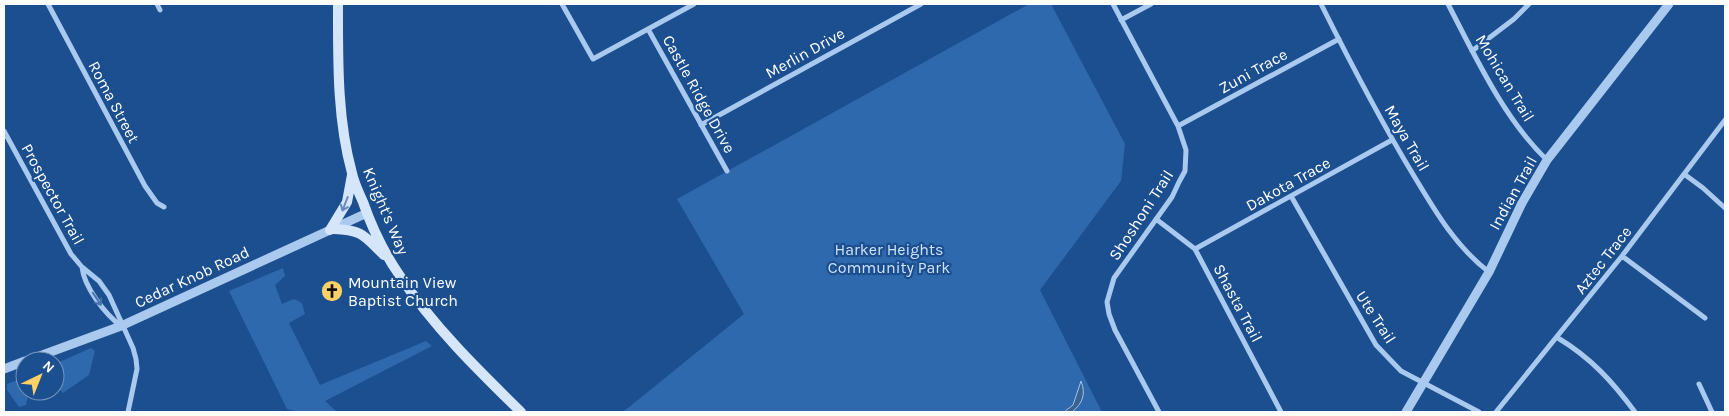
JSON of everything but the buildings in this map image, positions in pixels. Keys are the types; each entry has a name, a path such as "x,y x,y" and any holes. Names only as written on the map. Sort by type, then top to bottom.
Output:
{"main road":[{"name":"Knight's Way","path":"338,4 340,102 345,139 352,174 367,213 389,259 416,298 436,322 521,412"},
{"path":"352,174 347,202 332,230 351,230 363,234 389,259"}],"street":[{"name":"Roma Street","path":"48,4 145,186 157,203 164,207"},
{"path":"157,4 160,10"},
{"path":"562,4 593,59 694,4"},
{"name":"Merlin Drive","path":"702,125 921,4"},
{"name":"Shoshoni Trail","path":"1112,4 1178,126 1186,150 1185,171 1172,197 1114,278 1107,302 1115,330 1159,412"},
{"path":"1121,20 1151,4"},
{"name":"Maya Trail","path":"1321,4 1392,140 1432,206 1471,258 1489,272"},
{"name":"Mohican Trail","path":"1448,4 1472,51 1516,124 1547,160"},
{"path":"1472,51 1514,19 1529,4"},
{"name":"Indian Trail","path":"1406,412 1489,272 1522,203 1547,160 1669,4"},
{"name":"Castle Ridge Drive","path":"648,29 727,171"},
{"name":"Zuni Trace","path":"1178,126 1338,39"},
{"name":"Aztec Trace","path":"1496,412 1558,338 1725,120"},
{"name":"Prospector Trail","path":"4,131 71,254 82,267 93,275 109,295 122,326"},
{"name":"Dakota Trace","path":"1196,249 1392,140"},
{"path":"1684,174 1704,188 1725,208"},
{"name":"Ute Trail","path":"1291,196 1376,345 1401,370 1479,412"},
{"name":"Cedar Knob Road","path":"53,351 122,326 367,213"},
{"name":"Shasta Trail","path":"1156,219 1196,249 1281,412"},
{"path":"1622,256 1704,318"},
{"name":"Prospector Trail","path":"82,267 87,285 110,318 122,326"},
{"path":"122,326 133,348 136,359 136,378 128,412"},
{"path":"1558,338 1596,366 1636,412"},
{"path":"1699,384 1712,412"}],"green space":[{"name":"Harker Heights Community Park","path":"1029,4 1051,4 1125,144 1121,181 1040,290 1102,412 623,412 744,314 677,199"},
{"path":"283,268 285,276 275,285 282,304 294,299 302,303 305,314 289,323 320,385 426,341 432,346 325,401 337,412 299,412 287,409 229,291"},
{"path":"91,348 95,351 89,375 65,392 65,360"},
{"path":"15,381 15,401 27,401 26,405 19,407 7,390 7,384"}],"shaded area":[{"path":"1081,381 1083,394 1081,402 1072,412 1064,412 1073,405"}],"place":[{"name":"Mountain View Baptist Church","path":"332,291"}]}
